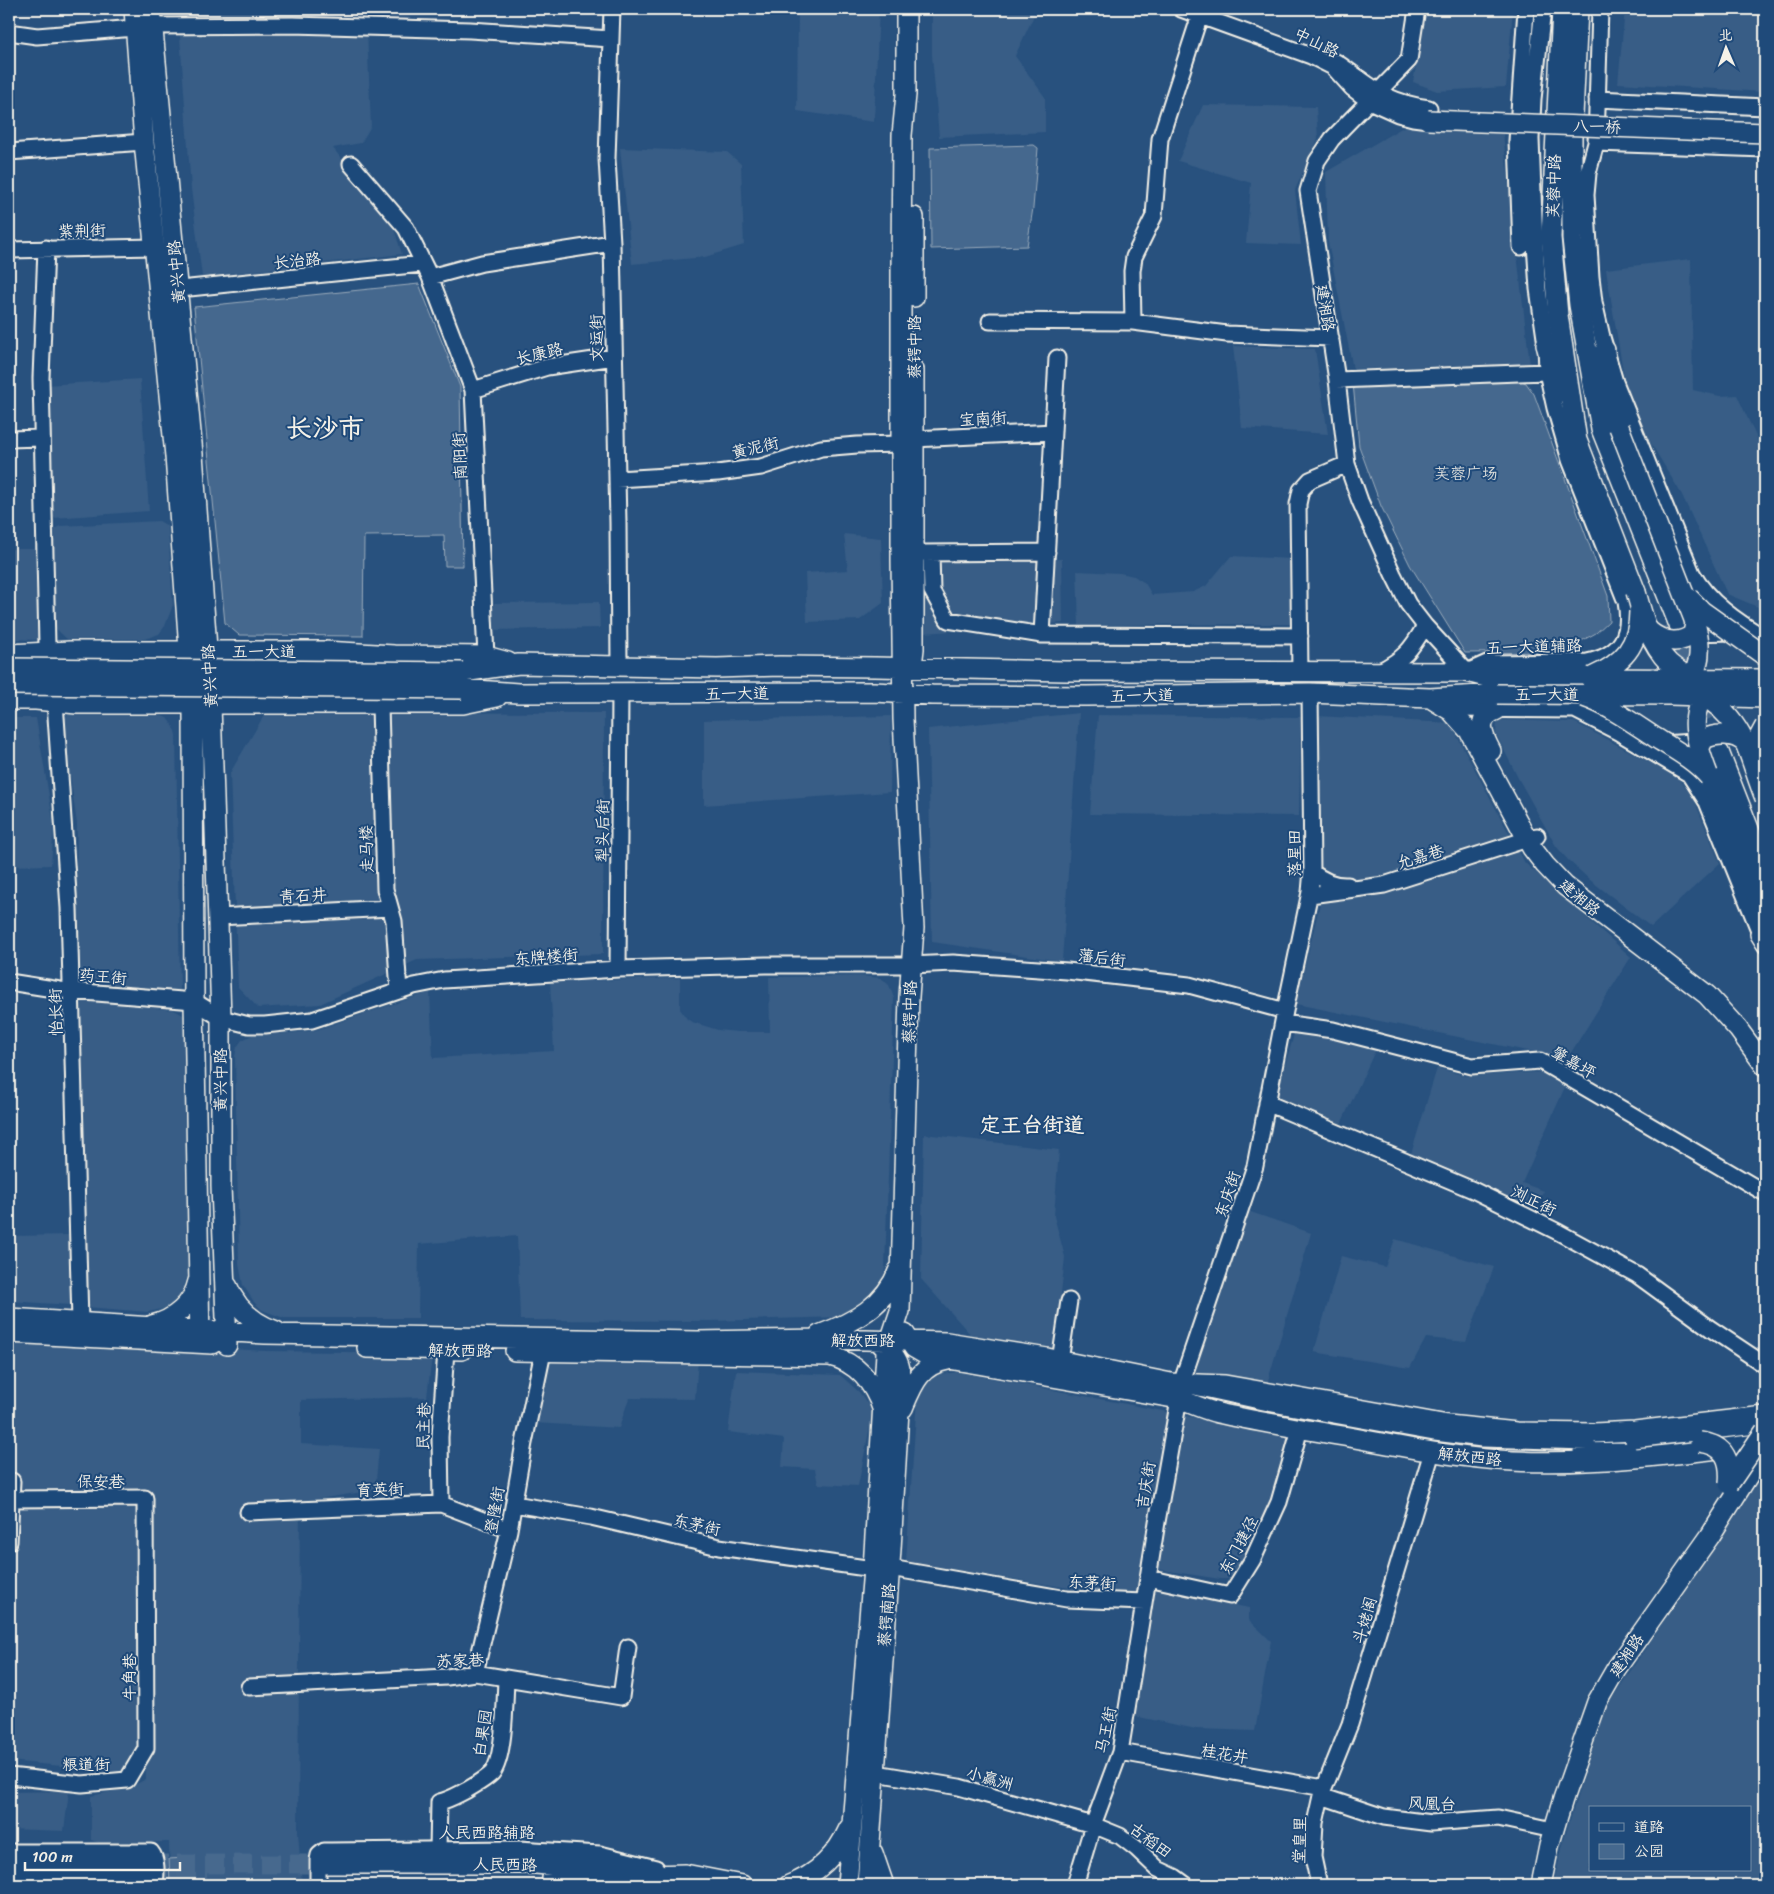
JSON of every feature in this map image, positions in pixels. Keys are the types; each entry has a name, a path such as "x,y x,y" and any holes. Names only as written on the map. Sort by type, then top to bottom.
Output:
{"main road":[{"name":"黄兴中路","path":"134,9 146,21 178,293 192,445 198,651 218,917 221,1018 221,1156 226,1338"},
{"name":"蔡锷中路","path":"889,1342 900,1312 911,965 914,928 903,731 904,678 913,660 908,633 902,143 906,95 906,9"},
{"name":"蔡锷中路","path":"908,633 923,553 907,441 915,9"},
{"name":"芙蓉中路","path":"1562,9 1551,237 1553,275 1566,363"},
{"name":"芙蓉中路","path":"1578,9 1572,137 1572,238 1578,296 1597,352"},
{"name":"黄兴中路","path":"146,21 144,142 173,438 198,651"},
{"name":"八一桥","path":"1429,114 1765,122"},
{"name":"八一桥","path":"1429,114 1765,133"},
{"path":"1546,345 1577,441 1636,592 1648,630 1656,646 1670,663 1681,686 1712,695 1728,716 1731,749 1765,870"},
{"path":"1597,352 1618,427 1680,587 1680,624"},
{"path":"1597,352 1595,402 1601,430 1680,624 1693,634 1678,641 1659,638 1648,630"},
{"path":"1566,363 1577,441"},
{"path":"1566,363 1602,463 1680,624 1701,650 1698,664 1681,686"},
{"path":"1680,587 1702,611 1765,656"},
{"path":"1590,678 1616,662 1634,642 1639,618 1636,592"},
{"path":"874,667 888,660 908,633 922,656 934,666 944,669"},
{"name":"五一大道","path":"9,654 70,651 324,651 394,656 486,656 519,664 717,668 780,666 874,667 904,678 1086,696 1310,693 1497,702 1571,694 1681,686 1736,679 1765,679"},
{"name":"五一大道","path":"9,685 463,680 519,664"},
{"name":"五一大道","path":"9,668 463,680 518,693"},
{"name":"五一大道","path":"9,700 77,704 380,705 463,704 518,693 874,692 904,678 944,669 1377,673 1467,672 1486,676 1653,678 1712,695 1765,698"},
{"path":"1736,679 1724,683 1712,695 1702,700 1696,717 1696,738 1764,934"},
{"path":"874,692 884,695 890,700 898,714 903,731"},
{"path":"1571,694 1593,700 1611,709 1694,762 1709,777"},
{"name":"建湘路","path":"1430,698 1457,716 1472,736 1531,835 1552,860 1571,878 1714,988 1745,1022 1765,1048"},
{"name":"建湘路","path":"1497,702 1484,720 1482,726 1483,736 1545,865 1564,886 1707,995 1738,1029 1765,1066"},
{"name":"黄兴中路","path":"200,1337 194,1001 201,704"},
{"path":"1765,726 1758,739 1756,748 1765,798"},
{"path":"1699,749 1704,739 1715,735 1738,738 1731,749"},
{"path":"1731,749 1760,770"},
{"path":"1731,749 1765,840"},
{"path":"809,1340 845,1325 866,1313 880,1300 892,1284 901,1263"},
{"path":"145,1327 160,1323 180,1311 194,1294 200,1275"},
{"path":"225,1276 232,1296 247,1315 266,1328 287,1334"},
{"name":"解放西路","path":"9,1318 145,1327 200,1337"},
{"name":"解放西路","path":"9,1333 226,1338 446,1350 830,1356 847,1362 865,1378 891,1416"},
{"name":"解放西路","path":"226,1338 287,1334 698,1341 947,1342 1060,1361 1180,1392 1217,1413 1432,1452 1512,1461 1594,1461 1653,1457 1765,1435"},
{"name":"解放西路","path":"889,1342 919,1353 948,1359 1180,1392 1225,1385 1448,1425 1517,1432 1594,1433 1635,1431 1765,1435"},
{"name":"蔡锷南路","path":"867,1885 876,1773 882,1568 891,1416 900,1368 889,1342"},
{"path":"891,1416 908,1395 921,1374 933,1363 948,1359"},
{"path":"1745,1428 1765,1435"},
{"name":"建湘路","path":"1531,1885 1544,1828 1568,1749 1588,1698 1608,1664 1702,1530 1729,1484 1765,1435"},
{"name":"建湘路","path":"1541,1885 1562,1799 1597,1702 1616,1670 1710,1536 1765,1435"},
{"path":"1700,1442 1716,1446 1726,1456 1730,1468 1729,1484"},
{"name":"蔡锷南路","path":"847,1885 852,1820 882,1568"},
{"path":"789,1885 808,1877 833,1854 844,1838 852,1820"},
{"path":"870,1837 877,1867 884,1885"},
{"name":"人民西路","path":"324,1875 492,1863 580,1867 650,1875 685,1874 742,1885"},
{"path":"9,1866 151,1875"},
{"path":"9,1879 151,1875"},
{"name":"人民西路","path":"324,1875 517,1876 573,1879 604,1885"}],"street":[{"name":"文运街","path":"612,9 607,159 612,243 620,666"},
{"name":"中山路","path":"1181,9 1201,11 1314,49 1338,62 1374,97 1401,103 1429,114"},
{"name":"建湘路","path":"1417,9 1409,60 1332,139 1317,161 1308,191 1338,380 1347,464 1360,501 1408,604 1425,626 1467,672"},
{"path":"1521,247 1517,141 1526,9"},
{"path":"1543,9 1533,99 1531,139 1537,271 1546,345 1547,372 1555,408 1570,460 1626,602 1628,621 1626,634 1617,648 1604,658 1608,727"},
{"path":"1600,9 1596,143 1588,173 1586,194 1597,352 1615,382 1692,573 1700,587 1711,599 1760,635"},
{"path":"1133,322 1132,270 1134,257 1154,216 1160,139 1201,11"},
{"path":"9,32 37,36 146,21 470,30 611,39"},
{"path":"1598,99 1765,107"},
{"path":"9,152 144,142"},
{"path":"1596,143 1765,149"},
{"name":"南阳街","path":"351,164 406,228 430,278 473,390 486,656"},
{"path":"430,278 482,263 612,243"},
{"name":"紫荆街","path":"9,250 155,247"},
{"path":"38,654 47,645 46,530 41,438 41,378 46,248"},
{"name":"长治路","path":"178,293 180,289 422,264"},
{"path":"990,321 1133,322 1227,334 1331,338"},
{"name":"长康路","path":"473,390 547,367 614,357"},
{"path":"1042,635 1057,358"},
{"path":"1338,380 1547,372"},
{"name":"宝南街","path":"907,441 1053,432"},
{"path":"9,439 41,438"},
{"name":"黄泥街","path":"617,479 761,467 821,448 907,441"},
{"path":"1300,672 1298,504 1301,490 1310,480 1347,464"},
{"path":"1047,552 923,553 932,591 948,620 1042,635 1300,636"},
{"path":"1377,673 1411,650 1425,626"},
{"path":"1626,634 1760,635"},
{"name":"五一大道辅路","path":"1467,672 1487,663 1587,662 1604,658"},
{"name":"犁头后街","path":"618,969 620,693"},
{"name":"落星田","path":"1284,1017 1310,895 1312,872 1310,693"},
{"name":"怡长街","path":"55,702 68,880 80,1322"},
{"path":"1448,709 1497,702 1575,710 1689,774 1702,791 1764,934"},
{"name":"走马楼","path":"380,705 385,889 394,921 399,991"},
{"path":"1640,745 1765,737"},
{"path":"1760,770 1765,745"},
{"name":"允嘉巷","path":"1312,872 1325,881 1335,884 1359,884 1411,871 1531,835"},
{"name":"允嘉巷","path":"1310,895 1384,885 1531,835"},
{"name":"青石井","path":"218,917 390,908"},
{"name":"藩后街","path":"911,965 953,962 1067,971 1189,985 1284,1017"},
{"name":"东牌楼街","path":"194,1001 221,1018 249,1025 297,1023 334,1014 399,991 444,980 618,969 766,965 911,965"},
{"name":"药王街","path":"9,982 72,991 194,1001"},
{"name":"东庆街","path":"1180,1392 1255,1166 1284,1017"},
{"name":"肇嘉坪","path":"1284,1017 1472,1066 1540,1061 1765,1193"},
{"name":"浏正街","path":"1267,1103 1473,1190 1558,1232 1637,1275 1711,1329 1765,1365"},
{"path":"1060,1361 1068,1301"},
{"name":"民主巷","path":"441,1504 440,1437 446,1350"},
{"name":"登隆街","path":"475,1673 509,1530 524,1443 543,1352"},
{"name":"解放西路","path":"1180,1392 1432,1442 1513,1450 1602,1451 1765,1435"},
{"name":"吉庆街","path":"1148,1578 1180,1392"},
{"name":"解放西路","path":"1267,1408 1435,1433 1513,1441 1593,1442 1636,1440 1745,1428"},
{"name":"东门捷径","path":"1148,1578 1230,1596 1254,1559 1279,1502 1300,1429"},
{"name":"斗姥阁","path":"1322,1792 1350,1724 1432,1452"},
{"path":"9,1542 11,1481"},
{"name":"保安巷","path":"11,1499 145,1498 146,1605"},
{"name":"育英街","path":"248,1512 441,1504 509,1530"},
{"name":"东茅街","path":"514,1504 591,1517 719,1547 882,1568 1068,1599 1144,1602"},
{"name":"马王街","path":"1075,1885 1093,1825 1120,1752 1148,1578"},
{"name":"牛角巷","path":"146,1605 146,1748"},
{"name":"苏家巷","path":"249,1687 447,1677 475,1673 620,1697 628,1647"},
{"name":"白果园","path":"438,1849 439,1802 447,1801 478,1784 493,1772 499,1757 504,1724 506,1679"},
{"name":"粮道街","path":"9,1776 82,1784 126,1780 146,1748"},
{"name":"桂花井","path":"1120,1752 1322,1792"},
{"name":"小赢洲","path":"876,1773 959,1787 1093,1825"},
{"name":"风凰台","path":"1322,1792 1384,1817 1431,1823 1498,1818 1544,1828"},
{"name":"堂皇里","path":"1319,1885 1313,1848 1315,1823 1322,1792"},
{"name":"古稻田","path":"1093,1825 1120,1836 1158,1869 1186,1885"},
{"name":"人民西路辅路","path":"324,1875 318,1860 319,1855 324,1852 438,1849 518,1849 600,1854 685,1874"},
{"path":"9,1852 151,1852 154,1855 155,1861 151,1875"}],"shaded area":[{"path":"178,9 276,9 281,35 367,31 371,126 361,143 333,148 392,223 402,254 202,277 191,189"},
{"path":"798,9 879,9 874,122 797,111"},
{"path":"932,9 1037,9 1015,56 1045,97 1045,132 939,137 932,55"},
{"path":"1427,9 1513,9 1506,87 1437,91 1413,82"},
{"path":"1625,9 1765,9 1765,92 1618,83"},
{"path":"1203,105 1316,107 1318,139 1295,190 1301,245 1246,243 1251,183 1178,161"},
{"path":"1405,126 1503,134 1530,365 1353,369 1328,242 1326,172"},
{"path":"620,148 727,152 741,164 744,245 705,257 632,264"},
{"path":"1691,259 1693,390 1720,396 1737,395 1765,456 1765,610 1727,594 1682,495 1629,407 1606,269"},
{"path":"1233,346 1315,349 1328,434 1242,428"},
{"path":"140,379 149,511 54,518 45,385"},
{"path":"159,521 168,528 173,605 165,626 159,634 145,639 68,640 54,627 52,530 60,526"},
{"path":"844,534 881,538 883,603 860,620 807,622 805,573 848,570"},
{"path":"9,549 42,549 42,640 9,639"},
{"path":"1231,556 1292,559 1297,624 1079,625 1077,571 1120,573 1134,576 1145,583 1152,595 1193,592 1206,586"},
{"path":"1062,559 1063,623 925,633 925,563"},
{"path":"599,602 600,628 494,630 494,603"},
{"path":"151,711 167,718 174,727 176,735 180,992 75,980 77,824 63,725 64,719 69,714 76,712"},
{"path":"266,712 604,713 603,954 417,960 320,1004 258,1008 238,987 230,773"},
{"path":"1079,713 1062,961 932,942 928,729"},
{"path":"1098,715 1301,717 1299,816 1090,814"},
{"path":"891,716 890,792 704,805 704,720"},
{"path":"1316,716 1450,723 1525,863 1631,957 1567,1059 1296,1004 1323,891"},
{"path":"9,718 36,718 54,826 51,865 9,866"},
{"path":"1503,720 1574,722 1676,776 1693,797 1720,863 1651,927 1590,880 1556,846 1496,734 1497,722"},
{"path":"861,976 881,978 889,985 894,998 885,1268 883,1280 877,1292 841,1317 710,1321 520,1320 517,1236 419,1244 418,1318 284,1318 262,1310 254,1302 243,1285 239,1264 235,1057 237,1047 242,1040 252,1035 316,1030 430,992 433,1058 554,1051 550,982 680,978 680,1009 687,1019 692,1022 718,1030 770,1032 769,977"},
{"path":"79,999 174,1010 183,1015 185,1020 188,1274 180,1298 162,1309 148,1312 86,1307"},
{"path":"1297,1024 1375,1051 1340,1126 1275,1100"},
{"path":"1437,1068 1466,1076 1540,1072 1565,1087 1522,1183 1544,1191 1533,1210 1411,1154"},
{"path":"924,1134 1059,1150 1054,1216 1065,1257 1055,1348 971,1335 921,1279"},
{"path":"1245,1210 1311,1233 1267,1384 1195,1373"},
{"path":"71,1235 71,1305 9,1301 9,1236"},
{"path":"1395,1239 1494,1267 1466,1342 1426,1338 1410,1368 1314,1352 1341,1256 1385,1267"},
{"path":"9,1336 266,1351 425,1353 432,1356 427,1397 301,1400 301,1444 379,1449 375,1490 300,1502 298,1832 302,1885 170,1885 169,1842 99,1843 91,1840 91,1796 131,1787 146,1779 145,1749 124,1772 9,1761"},
{"path":"547,1357 698,1359 695,1399 629,1398 619,1428 534,1423"},
{"path":"736,1371 840,1375 859,1392 873,1411 858,1486 818,1484 815,1469 782,1467 784,1439 728,1432"},
{"path":"959,1372 1173,1413 1290,1438 1262,1521 1240,1566 1227,1579 1156,1569 1140,1570 1138,1593 1132,1598 906,1562 917,1398 926,1381 941,1374"},
{"path":"1765,1470 1765,1885 1553,1885 1565,1836 1603,1712"},
{"path":"1153,1588 1249,1608 1249,1620 1271,1641 1255,1731 1196,1729 1134,1716"},
{"path":"69,1791 64,1831 9,1829 9,1792"}],"green space":[{"path":"1034,145 1038,148 1033,208 1027,246 931,249 930,148"},
{"path":"419,284 460,387 463,566 445,566 444,535 364,536 363,636 239,635 225,623 194,307"},
{"name":"芙蓉广场","path":"1515,378 1526,383 1534,394 1608,596 1609,621 1596,633 1561,652 1465,653 1410,565 1381,506 1359,446 1353,383"},
{"path":"185,1858 185,1885 170,1885 169,1859"}],"tunnel":[{"path":"1667,625 1719,751"},
{"path":"149,1864 326,1864"},
{"path":"149,1877 207,1877"}],"district":[{"name":"长沙市","path":"325,428"},
{"name":"定王台街道","path":"1032,1125"}]}
